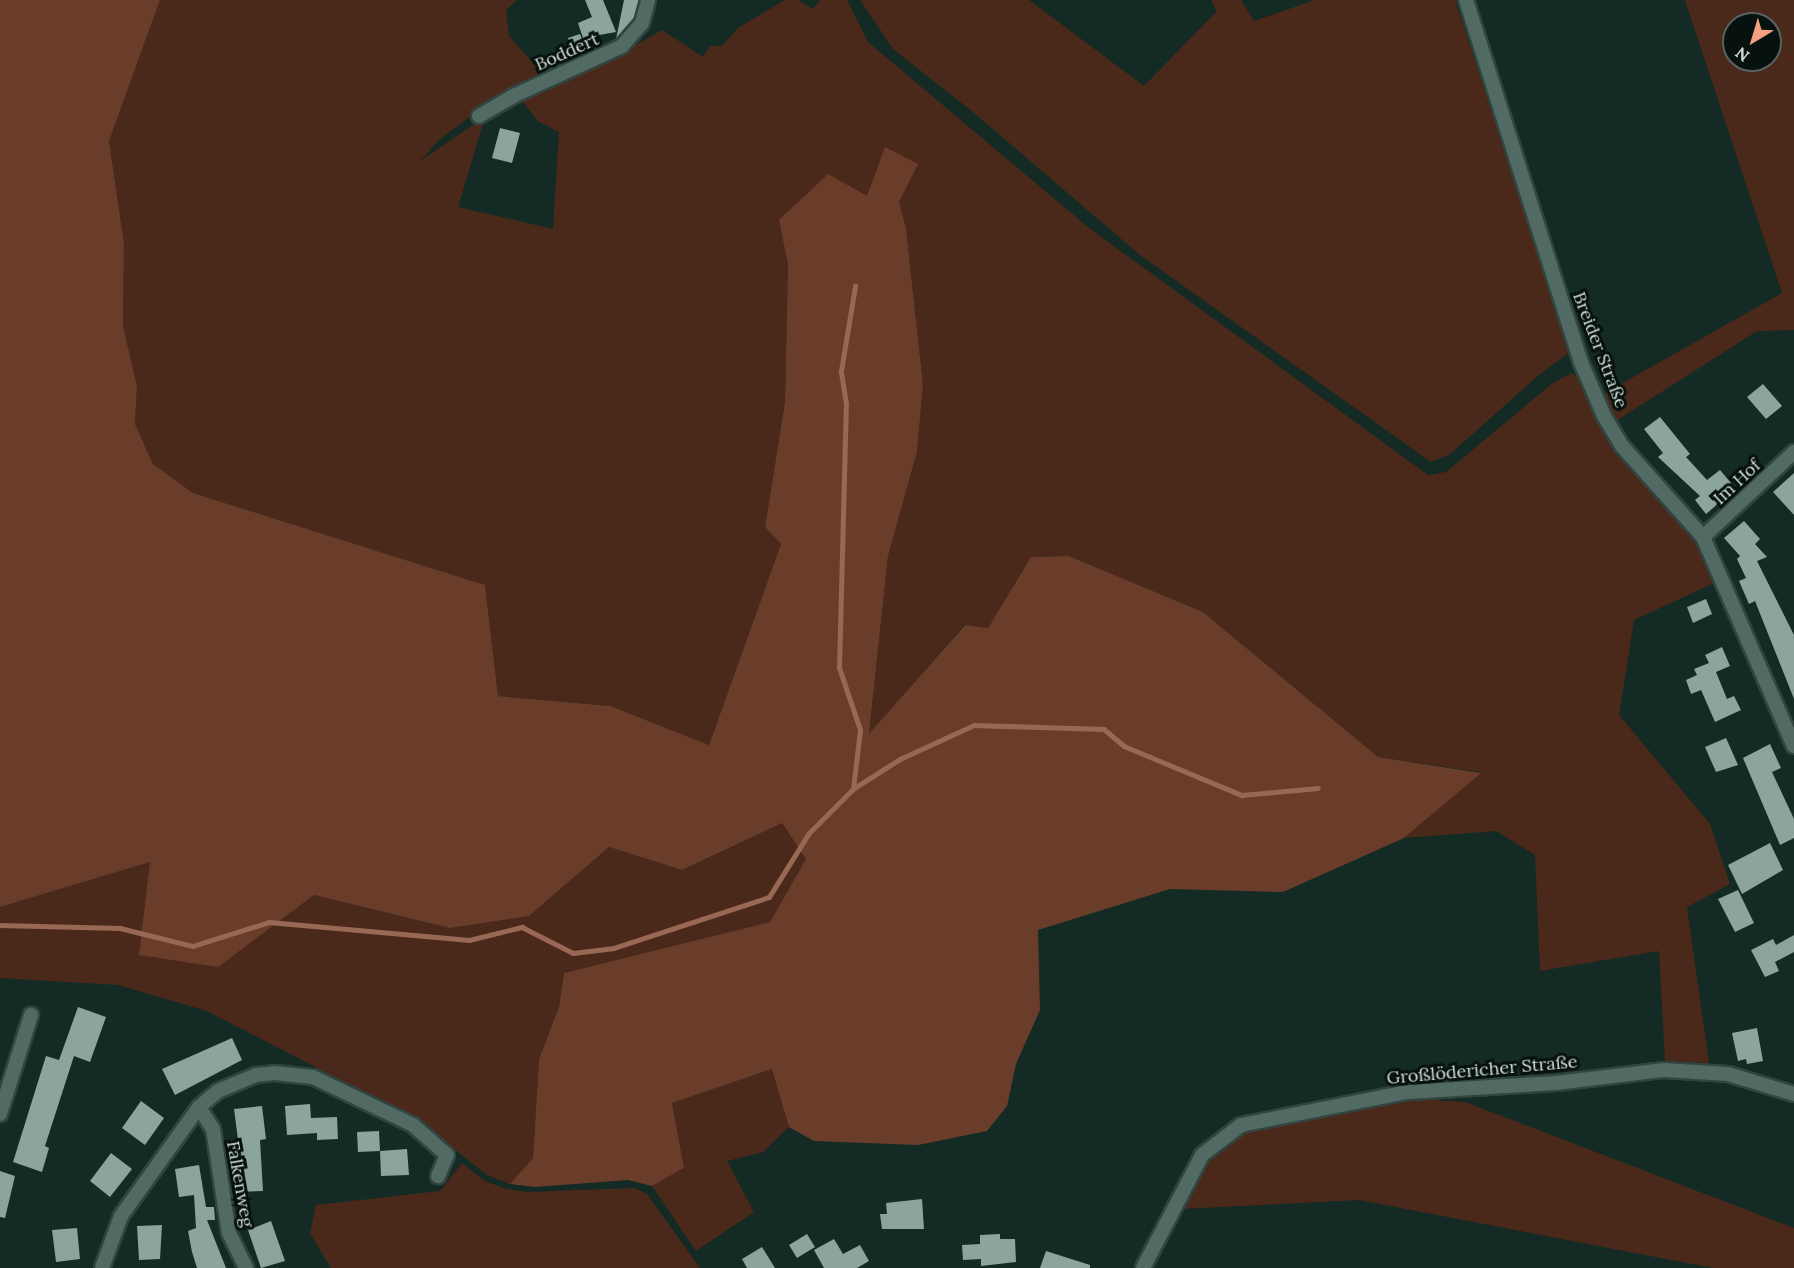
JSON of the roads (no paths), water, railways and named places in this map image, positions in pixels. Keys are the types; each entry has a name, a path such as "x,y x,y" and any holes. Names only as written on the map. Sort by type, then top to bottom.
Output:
{"street":[{"name":"Boddert","path":"479,116 513,96 622,46 642,23 648,0"},
{"name":"Breider Straße","path":"1466,0 1577,348 1604,416 1622,446 1703,537 1794,746"},
{"name":"Im Hof","path":"1703,537 1794,452"},
{"path":"0,1114 31,1015"},
{"name":"Großlödericher Straße","path":"1143,1268 1202,1155 1241,1125 1408,1092 1557,1083 1664,1070 1728,1074 1794,1094"},
{"path":"102,1268 121,1216 199,1107 218,1091 256,1075 274,1073 313,1077 413,1125 447,1155 438,1176"},
{"name":"Falkenweg","path":"199,1107 213,1129 229,1233 246,1268"}],"waterway":[{"path":"0,925 120,928 193,946 269,922 469,940 522,927 573,953 614,948 769,897 809,833 853,789 860,730 839,668 846,404 841,371 855,286"},
{"path":"853,789 900,759 974,725 1104,729 1124,746 1242,795 1318,788"}]}
